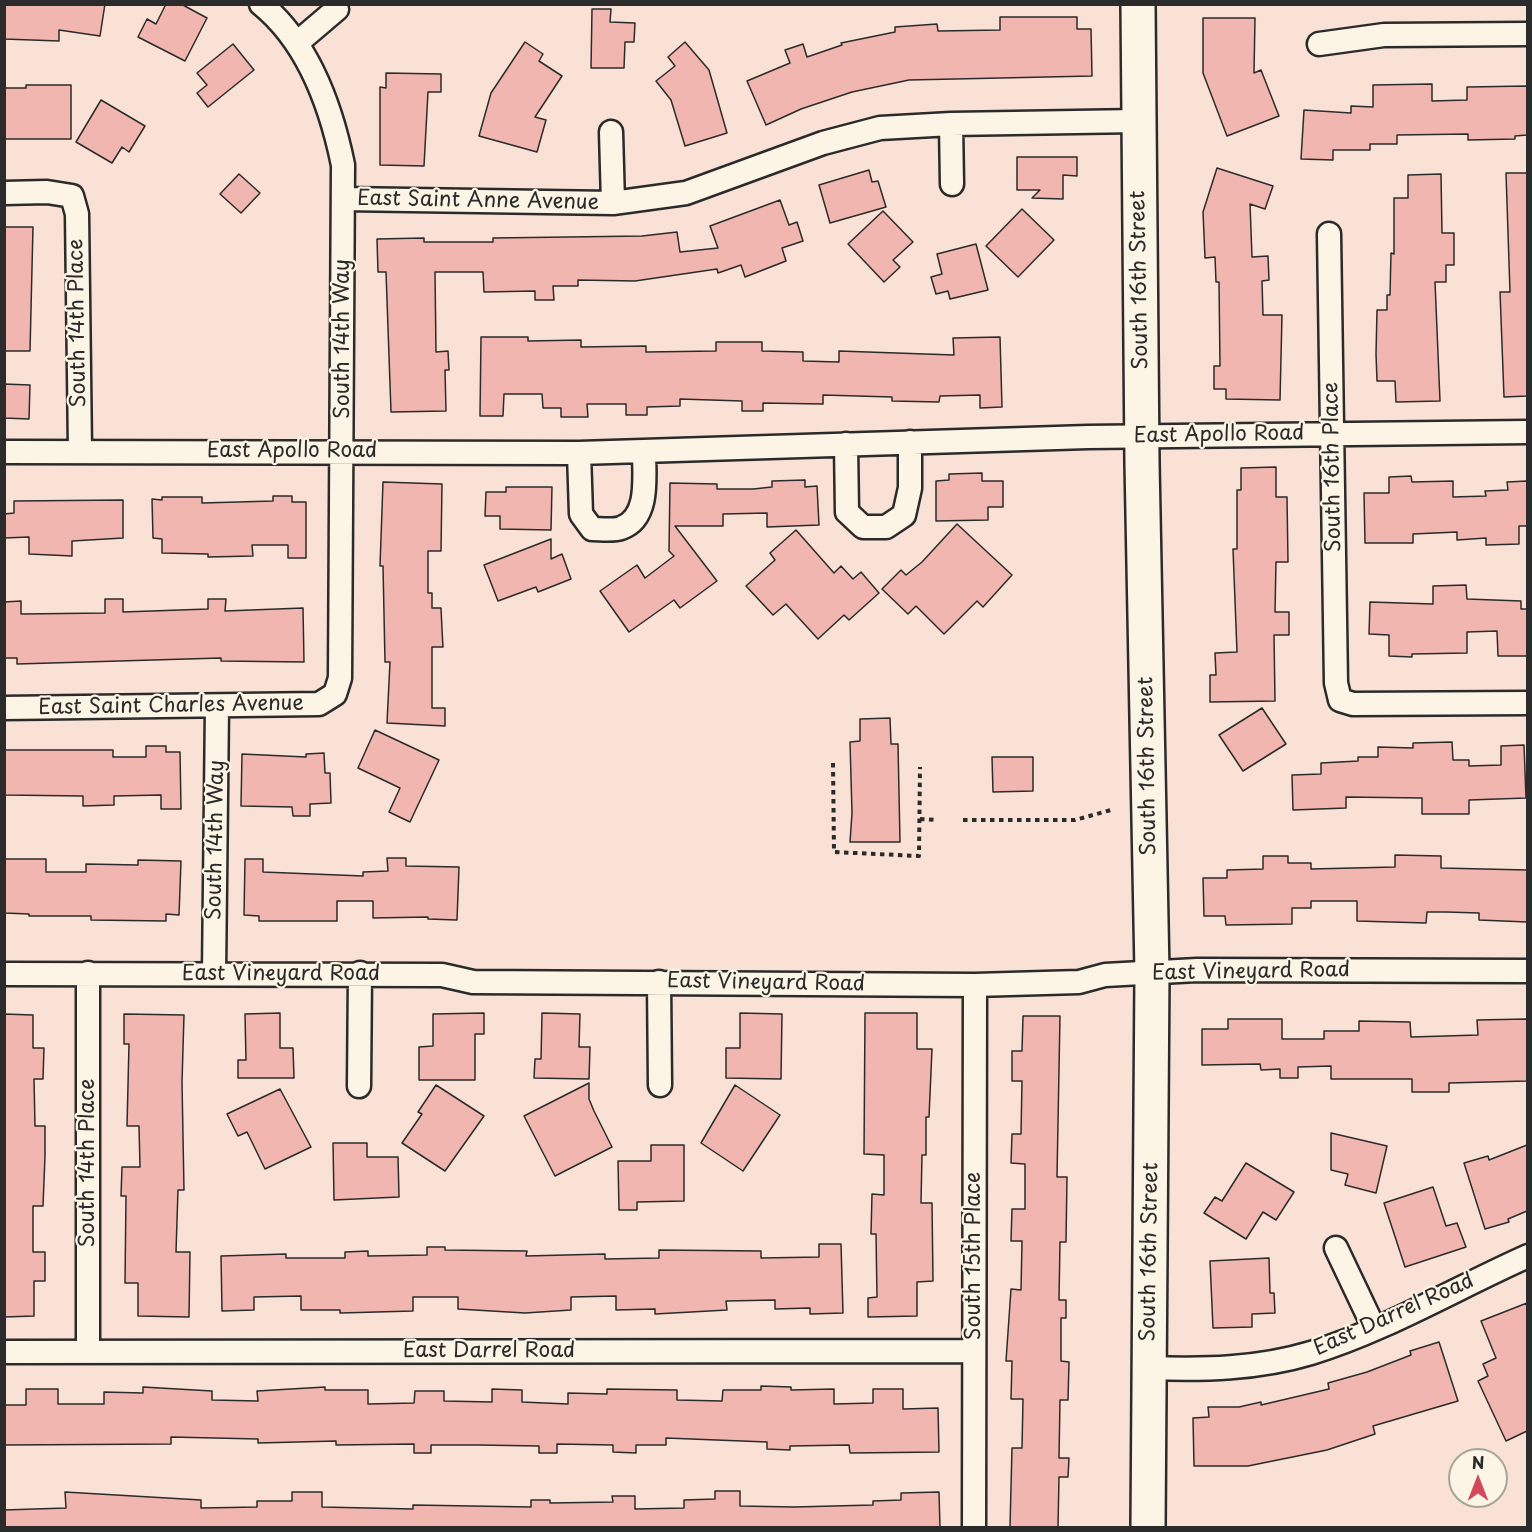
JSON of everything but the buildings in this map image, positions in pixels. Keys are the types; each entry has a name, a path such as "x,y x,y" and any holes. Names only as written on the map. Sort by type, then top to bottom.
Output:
{"main road":[{"name":"South 16th Street","path":"1138,4 1142,436 1152,972 1148,1527"}],"street":[{"name":"South 14th Way","path":"261,4 297,43 324,96 335,128 343,165 340,678 335,694"},
{"path":"297,43 337,9"},
{"path":"1318,44 1383,36 1527,34"},
{"name":"East Saint Anne Avenue","path":"344,199 613,203 686,193 823,143 880,128 951,124 1138,121"},
{"path":"951,124 952,183"},
{"name":"East Saint Anne Avenue","path":"611,132 613,203"},
{"name":"South 14th Place","path":"4,193 47,192 72,196 77,214 80,451"},
{"name":"South 16th Place","path":"1329,234 1336,683 1340,700 1353,704 1527,703"},
{"name":"East Apollo Road","path":"4,452 579,453 1142,436 1527,432"},
{"path":"846,444 847,512 863,527 886,527 904,515 910,488 910,442"},
{"path":"579,453 581,514 592,529 621,528 637,516 644,494 644,452"},
{"name":"East Saint Charles Avenue","path":"4,708 320,704 335,694"},
{"name":"South 14th Way","path":"214,974 217,706"},
{"name":"East Vineyard Road","path":"4,974 360,973 442,975 473,982 975,985 1079,982 1105,975 1197,969 1527,971"},
{"name":"South 14th Place","path":"88,973 88,1352"},
{"path":"359,1086 360,973"},
{"path":"659,982 660,1085"},
{"name":"South 15th Place","path":"974,1527 975,985"},
{"path":"1336,1248 1374,1328"},
{"name":"East Darrel Road","path":"1149,1368 1216,1369 1261,1364 1311,1353 1374,1328 1527,1256"},
{"name":"East Darrel Road","path":"4,1352 973,1350"}],"path":[{"path":"833,763 834,852 919,856 920,767"},
{"path":"963,820 1075,820 1111,810"},
{"path":"920,819 937,820"}]}
